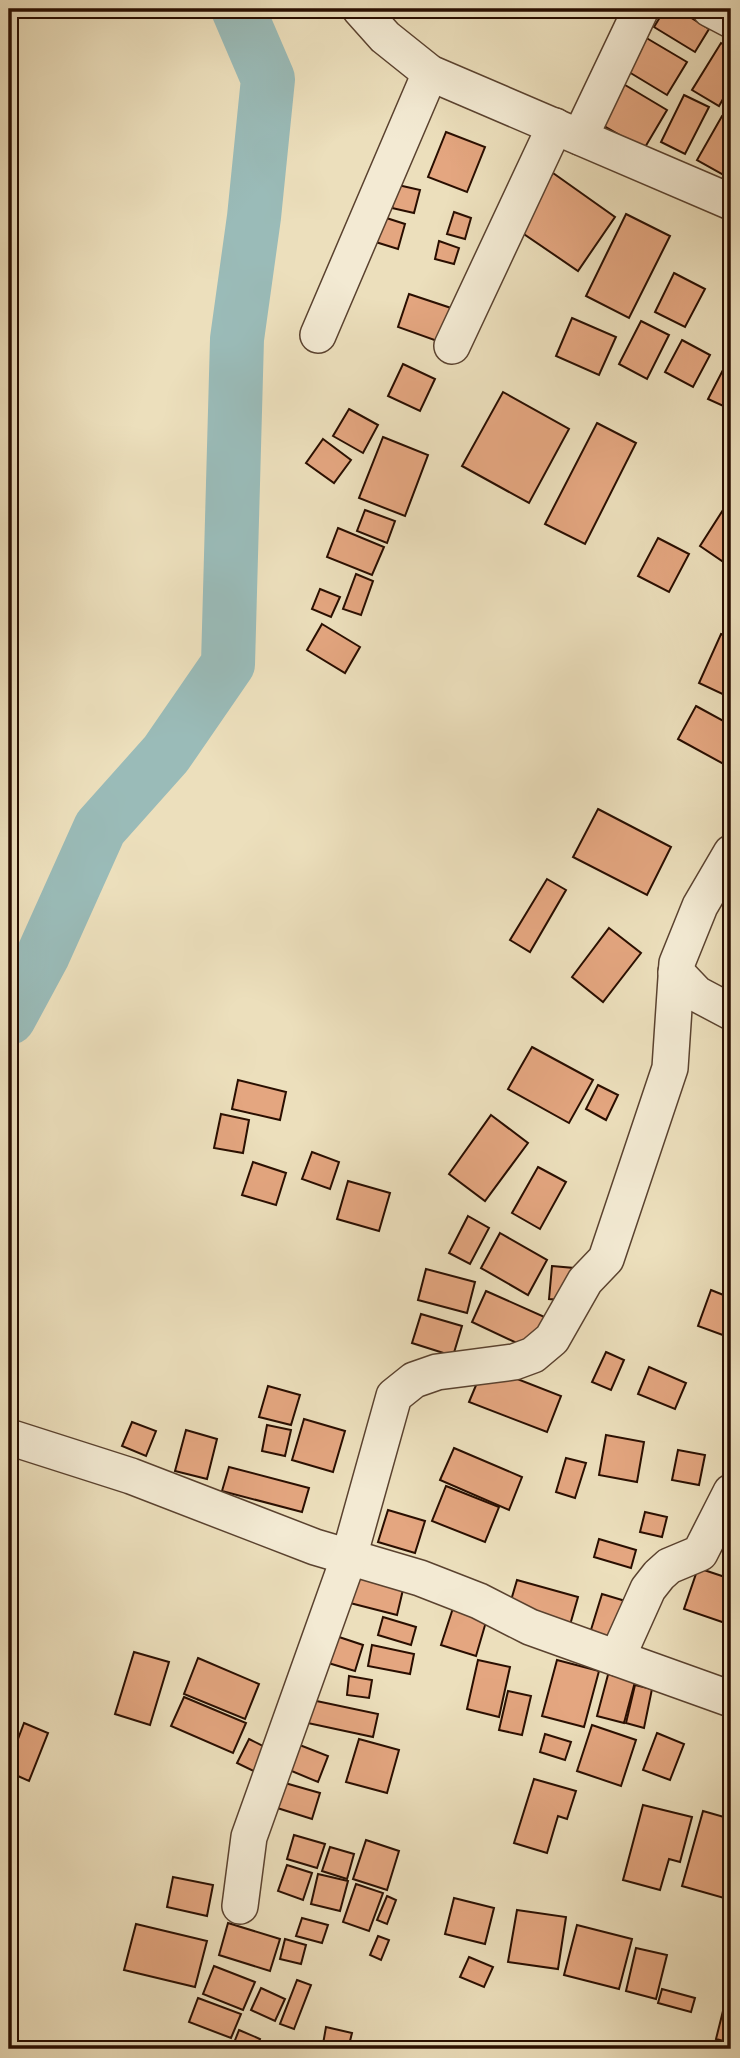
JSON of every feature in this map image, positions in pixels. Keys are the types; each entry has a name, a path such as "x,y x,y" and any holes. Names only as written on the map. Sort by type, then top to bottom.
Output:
{"street":[{"path":"360,9 386,37 430,73 731,202"},
{"path":"452,346 568,132 641,9"},
{"path":"710,9 731,20"},
{"path":"318,335 430,73"},
{"path":"240,1906 252,1828 349,1557 394,1396 414,1380 437,1372 514,1362 533,1355 552,1339 585,1281 606,1259 670,1068 676,972 685,940 700,906 731,853"},
{"path":"676,972 697,994 731,1012"},
{"path":"9,1437 131,1476 314,1548 420,1578 479,1601 530,1627 731,1699"},
{"path":"617,1658 648,1589 669,1566 700,1553 731,1492"}],"building":[{"path":"665,9 677,9 709,29 695,52 654,27"},
{"path":"638,33 687,62 667,95 619,66"},
{"path":"721,43 731,49 731,85 719,106 692,90"},
{"path":"615,79 667,110 644,149 592,119"},
{"path":"684,95 709,107 685,154 661,142"},
{"path":"722,116 731,121 731,179 697,160"},
{"path":"446,132 485,147 467,192 428,177"},
{"path":"553,173 615,217 578,271 515,228"},
{"path":"398,185 420,190 414,213 392,208"},
{"path":"454,212 471,218 465,239 447,234"},
{"path":"374,214 405,224 398,249 366,239"},
{"path":"626,214 670,236 629,318 586,296"},
{"path":"439,241 459,248 454,264 435,259"},
{"path":"674,273 705,289 685,327 655,312"},
{"path":"409,294 451,308 440,342 398,327"},
{"path":"572,318 616,337 599,375 556,356"},
{"path":"641,321 669,335 647,379 619,364"},
{"path":"682,340 710,355 693,387 665,372"},
{"path":"403,364 435,379 420,411 388,396"},
{"path":"725,366 731,369 730,409 708,399"},
{"path":"503,392 569,429 529,503 462,466"},
{"path":"349,409 378,425 363,453 333,436"},
{"path":"597,423 636,443 585,544 545,524"},
{"path":"383,437 428,455 405,516 359,498"},
{"path":"323,439 351,460 334,483 306,463"},
{"path":"730,499 731,553 725,563 700,546"},
{"path":"365,510 395,521 387,543 357,531"},
{"path":"338,528 384,547 372,575 327,557"},
{"path":"658,538 689,554 669,592 638,576"},
{"path":"356,574 373,581 361,615 343,609"},
{"path":"320,589 340,597 331,617 312,609"},
{"path":"322,624 360,647 345,673 307,650"},
{"path":"721,634 731,639 731,698 699,683"},
{"path":"696,706 731,725 731,768 678,739"},
{"path":"598,809 671,847 647,895 573,857"},
{"path":"547,879 566,890 530,952 510,940"},
{"path":"609,928 641,953 603,1002 572,977"},
{"path":"532,1047 593,1080 569,1123 508,1089"},
{"path":"238,1080 286,1092 280,1120 232,1109"},
{"path":"598,1085 618,1095 606,1120 586,1109"},
{"path":"221,1114 249,1120 243,1153 214,1148"},
{"path":"491,1115 528,1143 485,1201 449,1174"},
{"path":"312,1152 339,1162 330,1189 302,1179"},
{"path":"253,1162 286,1173 276,1205 242,1195"},
{"path":"538,1167 566,1182 540,1229 512,1213"},
{"path":"348,1181 390,1193 379,1231 337,1219"},
{"path":"468,1216 489,1228 470,1264 449,1253"},
{"path":"500,1233 547,1260 528,1295 481,1268"},
{"path":"552,1266 574,1268 571,1301 549,1299"},
{"path":"426,1269 475,1282 467,1313 418,1300"},
{"path":"711,1290 731,1298 731,1338 698,1326"},
{"path":"486,1291 549,1319 534,1351 472,1322"},
{"path":"421,1314 462,1326 453,1356 412,1343"},
{"path":"606,1352 624,1360 611,1390 592,1382"},
{"path":"484,1366 561,1396 547,1432 469,1402"},
{"path":"649,1367 686,1383 675,1409 638,1394"},
{"path":"268,1386 300,1395 291,1425 259,1417"},
{"path":"304,1419 345,1431 333,1472 292,1460"},
{"path":"132,1422 156,1431 146,1456 122,1446"},
{"path":"267,1425 291,1430 285,1456 262,1451"},
{"path":"186,1430 217,1439 207,1479 175,1471"},
{"path":"606,1435 644,1442 637,1482 599,1475"},
{"path":"454,1448 522,1477 509,1510 440,1480"},
{"path":"678,1450 705,1455 699,1485 672,1480"},
{"path":"566,1458 586,1463 575,1498 556,1492"},
{"path":"229,1467 309,1488 302,1512 222,1491"},
{"path":"446,1486 499,1507 485,1542 432,1521"},
{"path":"388,1510 425,1521 415,1553 378,1542"},
{"path":"645,1512 667,1517 662,1537 640,1532"},
{"path":"599,1539 636,1550 631,1568 594,1557"},
{"path":"359,1566 406,1577 397,1615 350,1603"},
{"path":"698,1568 731,1579 731,1625 684,1609"},
{"path":"517,1580 578,1597 568,1632 507,1614"},
{"path":"602,1594 632,1603 621,1642 590,1633"},
{"path":"454,1605 488,1615 476,1656 441,1645"},
{"path":"383,1617 416,1627 411,1645 378,1635"},
{"path":"333,1635 363,1645 355,1671 325,1662"},
{"path":"372,1645 414,1654 410,1674 368,1666"},
{"path":"134,1652 169,1662 150,1725 115,1714"},
{"path":"198,1658 259,1684 245,1719 184,1694"},
{"path":"478,1660 510,1667 499,1717 467,1709"},
{"path":"557,1660 599,1671 584,1727 542,1716"},
{"path":"609,1671 636,1678 624,1723 597,1716"},
{"path":"349,1676 372,1680 369,1698 347,1695"},
{"path":"635,1685 652,1689 644,1728 626,1723"},
{"path":"508,1691 531,1696 522,1735 499,1730"},
{"path":"184,1697 246,1723 233,1753 171,1726"},
{"path":"307,1699 378,1714 373,1737 303,1722"},
{"path":"24,1723 48,1733 29,1781 9,1772 9,1763"},
{"path":"592,1725 636,1740 621,1786 577,1771"},
{"path":"657,1733 684,1744 670,1780 643,1770"},
{"path":"545,1734 571,1742 565,1760 540,1752"},
{"path":"249,1739 271,1750 260,1774 237,1763"},
{"path":"359,1739 399,1750 387,1793 346,1782"},
{"path":"292,1742 328,1756 318,1782 282,1767"},
{"path":"534,1779 576,1791 567,1819 558,1816 547,1853 514,1843"},
{"path":"278,1781 320,1793 312,1819 271,1806"},
{"path":"643,1805 692,1817 680,1862 669,1859 660,1890 623,1880"},
{"path":"703,1811 731,1819 731,1900 682,1886"},
{"path":"294,1835 325,1844 317,1868 287,1859"},
{"path":"366,1840 399,1851 387,1890 353,1879"},
{"path":"330,1847 354,1854 347,1879 322,1871"},
{"path":"287,1865 312,1873 303,1900 278,1891"},
{"path":"318,1874 348,1881 340,1911 311,1904"},
{"path":"173,1877 213,1885 207,1916 167,1907"},
{"path":"356,1884 383,1893 369,1931 343,1922"},
{"path":"387,1896 396,1900 387,1924 377,1920"},
{"path":"454,1898 494,1908 485,1944 445,1934"},
{"path":"517,1910 566,1917 558,1969 508,1962"},
{"path":"302,1918 328,1925 322,1943 296,1936"},
{"path":"228,1923 280,1939 270,1971 219,1955"},
{"path":"136,1924 207,1941 195,1987 124,1970"},
{"path":"577,1925 632,1939 619,1989 564,1975"},
{"path":"378,1936 389,1940 381,1960 370,1955"},
{"path":"285,1939 306,1945 301,1964 280,1959"},
{"path":"636,1948 667,1955 656,1999 626,1991"},
{"path":"469,1957 493,1967 484,1987 460,1977"},
{"path":"214,1966 255,1982 243,2010 203,1994"},
{"path":"297,1980 311,1985 294,2029 280,2024"},
{"path":"261,1988 285,1999 275,2021 251,2010"},
{"path":"662,1989 695,1998 691,2012 658,2003"},
{"path":"727,1995 731,1996 731,2043 716,2039"},
{"path":"198,1998 241,2014 231,2038 189,2022"},
{"path":"326,2027 352,2033 348,2049 323,2044"},
{"path":"239,2030 260,2039 256,2049 232,2048"}],"waterway":[{"path":"9,1018 43,955 100,828 166,754 228,664 237,339 254,217 268,79 238,9"}]}
